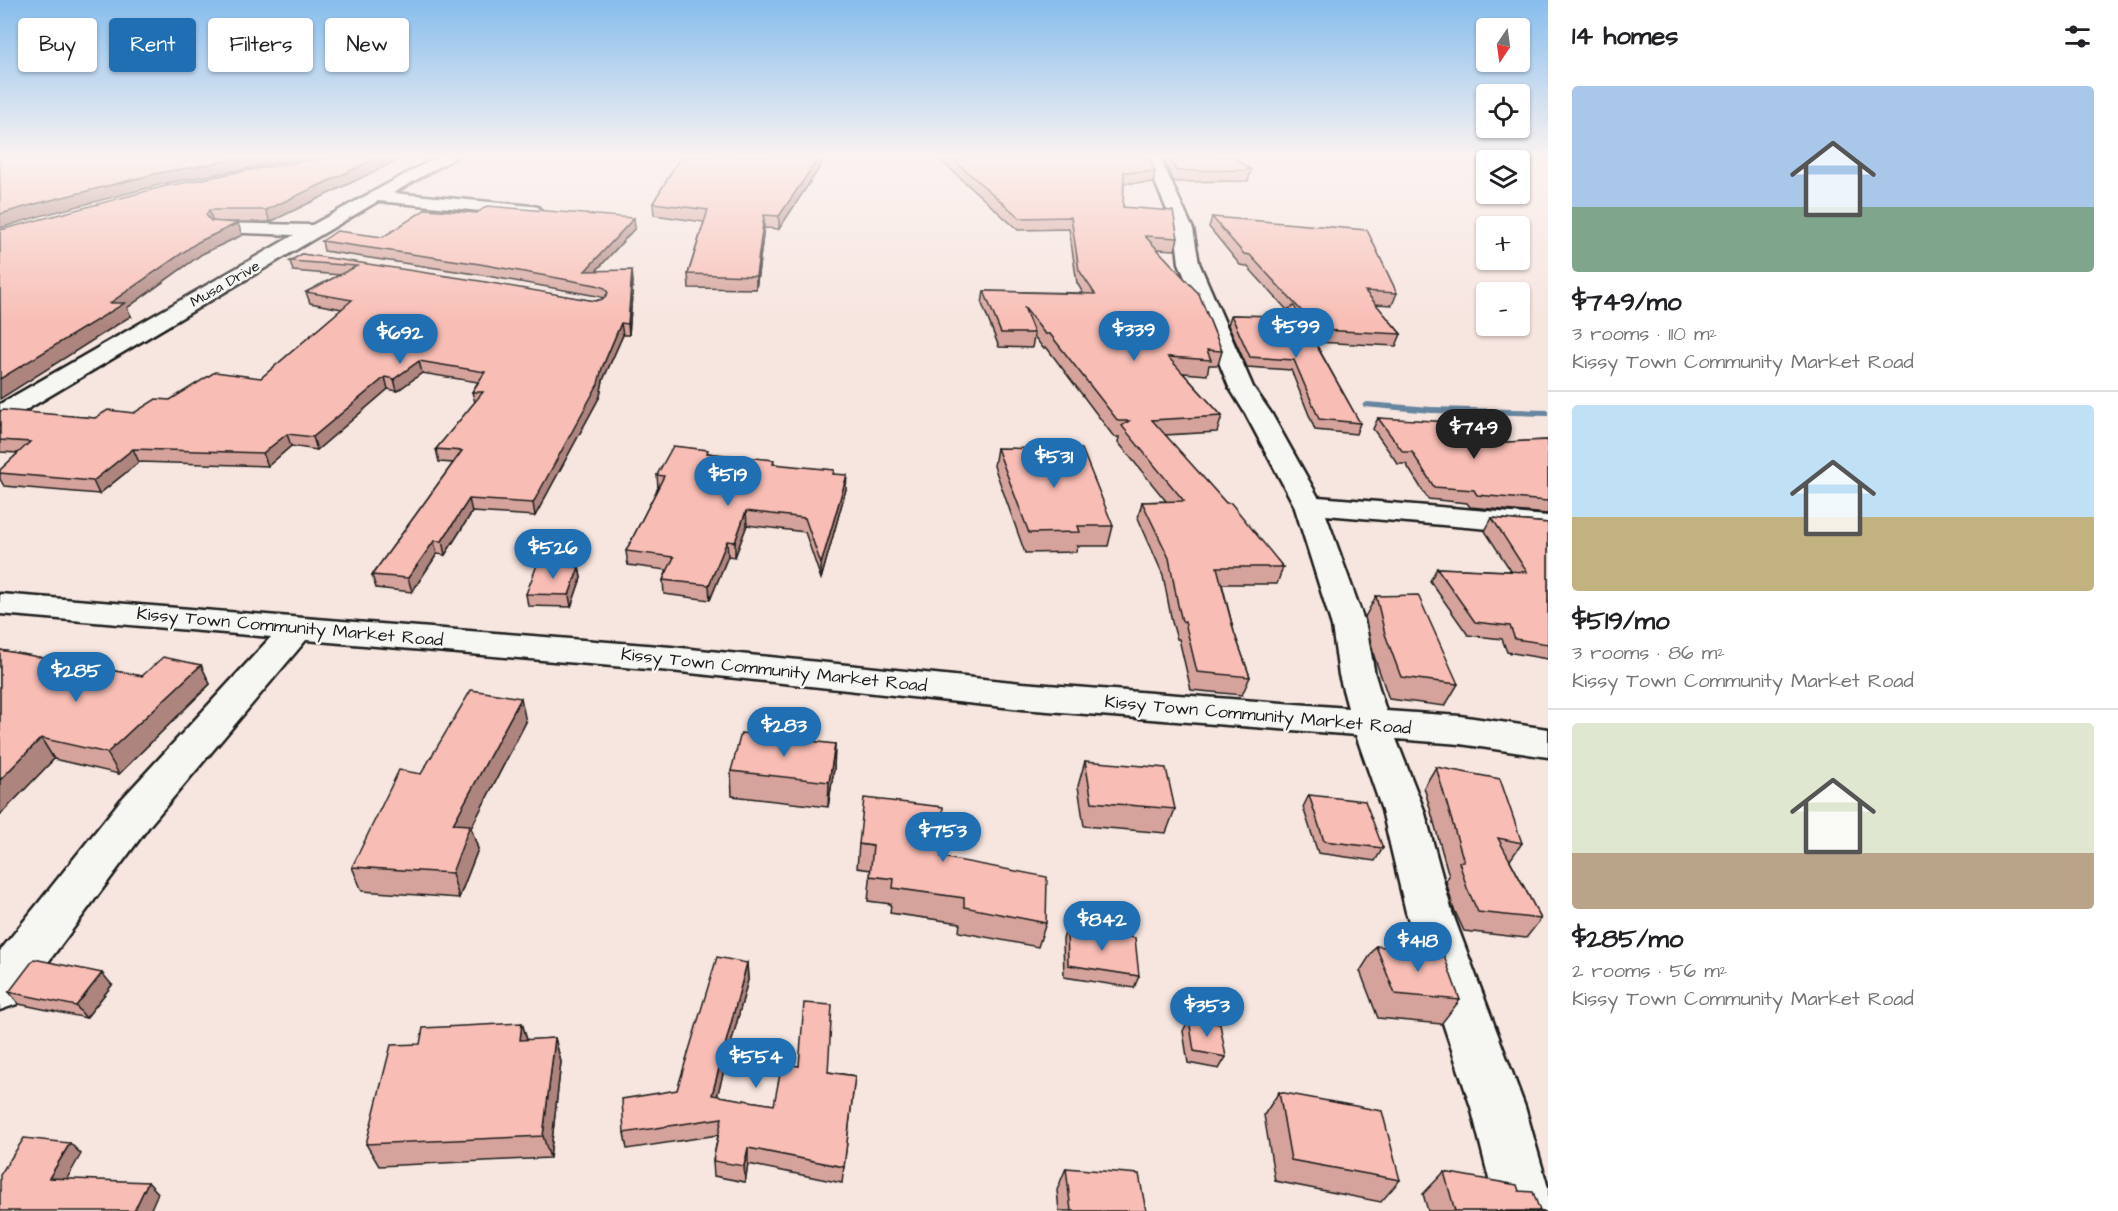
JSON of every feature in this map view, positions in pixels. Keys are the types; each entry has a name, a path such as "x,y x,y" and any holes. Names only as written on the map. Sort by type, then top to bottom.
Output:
{"street":[{"name":"Musa Drive","path":"0,415 347,213"},
{"path":"1177,213 1184,229 1189,263 1241,387 1258,413 1308,505 1349,626 1357,675 1371,724 1403,810 1429,912 1498,1107 1526,1211"},
{"path":"221,227 315,231"},
{"path":"279,252 313,258"},
{"path":"1308,505 1548,525"},
{"name":"Kissy Town Community Market Road","path":"0,604 671,658 1022,696 1460,730 1548,743"},
{"path":"0,988 135,813 299,627"}],"building":[{"path":"66,213 207,213 206,215 211,221 238,223 198,242 110,303 125,303 0,379 0,230"},
{"path":"421,213 567,213 634,218 585,271 632,270 628,324 621,323 602,368 598,384 533,503 469,499 442,541 434,541 408,578 372,575 462,451 436,449 483,392 472,392 485,372 419,361 394,379 385,377 313,437 287,434 263,453 133,449 93,481 0,473 0,470 30,442 0,440 0,411 95,418 108,410 134,413 156,399 170,400 215,372 261,378 352,300 306,292 357,266 290,261 302,254 595,301 603,299 608,293 605,288 596,285 480,264 322,241 337,231 383,237"},
{"path":"707,213 781,213 779,216 764,215 756,276 688,274"},
{"path":"1014,213 1173,213 1178,238 1145,236 1199,294 1222,351 1207,350 1211,360 1168,357 1222,416 1152,420 1226,503 1231,503 1283,567 1217,567 1234,632 1250,677 1197,672 1185,622 1182,621 1178,605 1169,558 1142,502 1184,501 1122,426 1129,421 1118,421 1050,334 1045,334 1024,307 1034,333 1001,333 984,291 1095,294 1079,270 1071,217 1020,218"},
{"path":"1212,217 1367,230 1397,293 1365,291 1401,334 1319,330 1250,255 1244,254"},
{"path":"1294,306 1360,423 1319,419 1294,360 1250,357 1231,315 1276,316"},
{"path":"1378,418 1452,422 1463,441 1487,443 1548,440 1548,501 1477,495 1474,490 1434,487 1412,452 1403,452"},
{"path":"673,446 708,450 707,453 774,460 773,464 834,470 833,474 847,475 821,564 805,518 746,511 735,542 727,541 709,585 663,580 674,557 626,551 664,476 657,475"},
{"path":"997,448 1082,449 1113,526 1078,526 1080,532 1029,533"},
{"path":"1492,518 1548,523 1548,644 1515,639 1510,626 1475,622 1437,568 1527,572"},
{"path":"537,565 579,567 569,595 526,594"},
{"path":"1418,595 1458,684 1401,677 1385,634 1376,596"},
{"path":"0,650 142,676 163,657 201,665 107,753 41,738 0,780"},
{"path":"471,690 521,698 453,824 470,825 452,873 352,867 399,770 421,774"},
{"path":"741,733 835,744 829,782 731,771"},
{"path":"1085,761 1166,768 1175,809 1092,802"},
{"path":"1436,767 1500,779 1522,843 1498,838 1541,919 1478,912 1459,862 1464,862"},
{"path":"1309,795 1365,801 1383,848 1324,841"},
{"path":"864,798 943,807 941,857 1047,877 1046,923 964,907 964,898 893,888 894,879 870,876 873,846 859,844"},
{"path":"1067,927 1135,938 1139,976 1068,965"},
{"path":"1376,946 1443,953 1460,1000 1395,994"},
{"path":"717,957 747,963 712,1095 774,1105 782,1063 799,1066 804,1003 832,1005 828,1072 855,1076 844,1167 748,1148 744,1166 713,1161 722,1118 624,1133 622,1099 677,1090"},
{"path":"34,959 102,973 76,1006 9,992"},
{"path":"1189,1019 1220,1024 1226,1057 1194,1051"},
{"path":"522,1023 520,1040 555,1038 543,1136 366,1144 391,1045 420,1044 423,1028"},
{"path":"1279,1092 1382,1111 1400,1180 1291,1160"},
{"path":"24,1138 70,1143 49,1178 148,1182 134,1211 0,1211 0,1175"},
{"path":"1066,1168 1139,1174 1146,1211 1071,1211"},
{"path":"1444,1172 1517,1185 1519,1191 1533,1192 1540,1211 1455,1211"}],"waterway":[{"path":"1367,405 1431,410 1548,413"}]}
